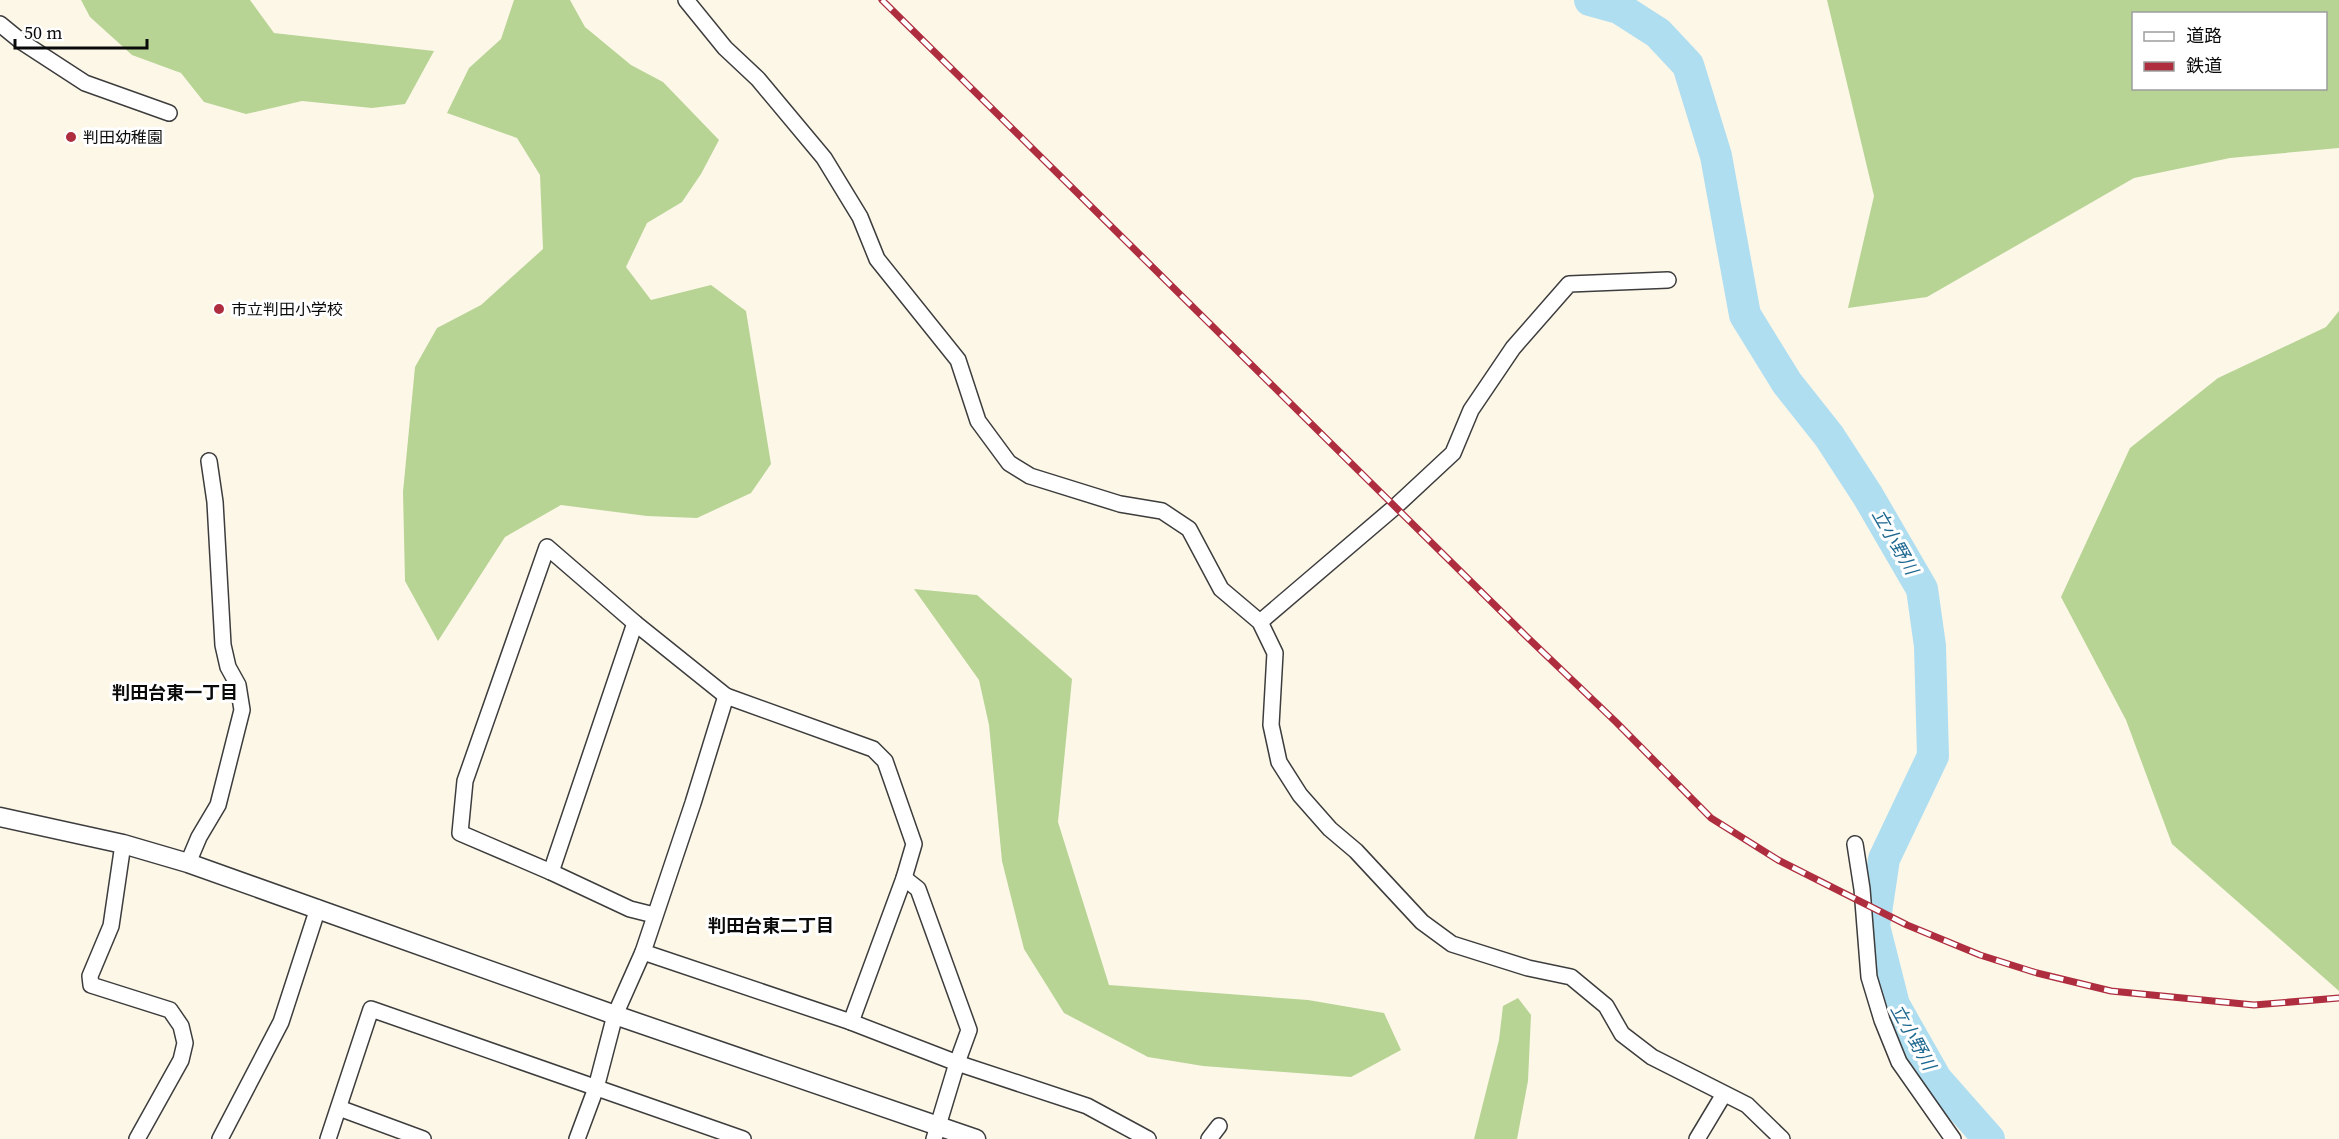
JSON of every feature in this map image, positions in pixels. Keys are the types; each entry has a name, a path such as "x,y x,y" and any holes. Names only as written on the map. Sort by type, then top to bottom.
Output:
{"street":[{"path":"686,0 725,48 758,79 824,158 860,217 877,259 958,360 978,421 1009,463 1030,476 1120,504 1162,511 1189,529 1221,589 1260,622 1275,653 1271,725 1279,762 1308,804 1330,829 1356,850 1422,921 1452,944 1497,959 1571,977 1606,1006 1622,1034 1644,1051 1747,1105 1782,1139"},
{"path":"0,24 22,42 85,83 170,113"},
{"path":"1260,622 1396,506 1452,453 1472,410 1513,348 1569,284 1668,280"},
{"path":"188,863 199,837 218,805 242,710 238,685 228,667 223,645 215,502 209,461"},
{"path":"654,915 630,909 460,833 465,781 547,547 726,696 873,749 885,761 914,844 904,878 851,1022"},
{"path":"551,872 635,622"},
{"path":"577,1139 596,1088 615,1015 643,952 726,696"},
{"path":"0,817 123,844 188,863 615,1015 936,1133 976,1139"},
{"path":"123,844 117,870 111,926 90,976 91,985 170,1010 181,1026 185,1043 181,1060 137,1139"},
{"path":"1855,844 1862,889 1869,977 1882,1020 1899,1062 1953,1139"},
{"path":"904,878 918,889 969,1030 936,1133"},
{"path":"220,1139 281,1022 318,908"},
{"path":"643,952 851,1022 957,1063 1087,1106 1148,1139"},
{"path":"328,1139 371,1009 742,1139"},
{"path":"1697,1139 1725,1094"},
{"path":"339,1108 423,1139"},
{"path":"1209,1139 1219,1126"}],"green space":[{"path":"81,0 250,0 274,33 434,51 405,104 372,108 302,101 246,114 204,102 181,73 132,55 90,17"},
{"path":"514,0 570,0 585,27 631,65 663,82 719,140 701,174 682,202 647,223 626,267 651,300 711,285 746,311 771,464 751,493 697,518 647,516 561,505 505,537 438,641 405,581 403,492 415,367 437,328 481,305 543,249 540,175 517,138 447,113 469,68 501,39"},
{"path":"1827,0 2339,0 2339,148 2230,158 2134,178 1927,297 1848,308 1874,196"},
{"path":"2339,311 2339,991 2172,844 2126,720 2061,597 2130,448 2218,378 2326,327"},
{"path":"914,589 977,595 1072,679 1058,822 1109,985 1308,1000 1384,1013 1401,1050 1351,1077 1203,1066 1148,1057 1064,1013 1024,949 1002,861 989,725 979,680"},
{"path":"1518,998 1531,1015 1528,1081 1517,1139 1474,1139 1499,1040 1503,1006"}],"waterway":[{"name":"立小野川","path":"1590,0 1619,8 1658,33 1688,65 1716,156 1745,315 1787,383 1829,436 1868,496 1922,589 1930,646 1933,756 1884,859 1874,926 1894,1005 1936,1079 1989,1139"}],"railway":[{"path":"882,0 1711,818 1778,860 1907,925 1980,955 2037,973 2111,991 2254,1005 2339,998"}],"place":[{"name":"判田幼稚園","path":"71,137"},
{"name":"市立判田小学校","path":"219,309"}],"district":[{"name":"判田台東一丁目","path":"175,693"},
{"name":"判田台東二丁目","path":"771,926"}]}
